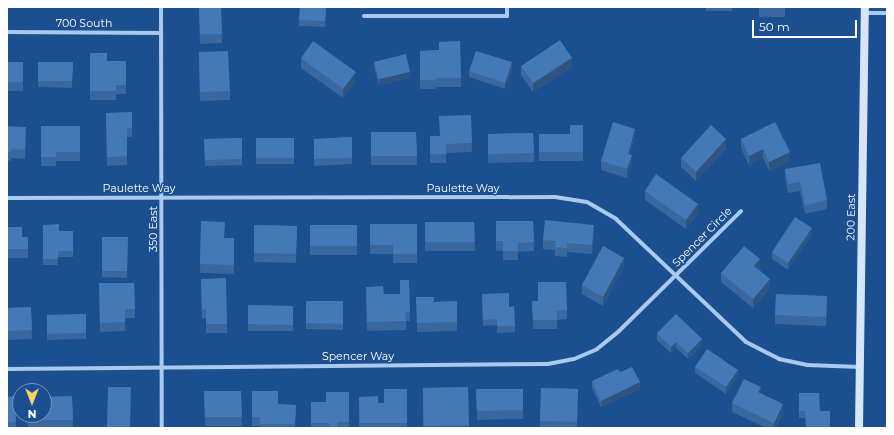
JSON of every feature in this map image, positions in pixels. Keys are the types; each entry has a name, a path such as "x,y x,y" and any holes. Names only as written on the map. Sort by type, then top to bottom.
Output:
{"main road":[{"name":"200 East","path":"859,428 865,10"}],"street":[{"name":"350 East","path":"160,7 162,428"},
{"path":"364,16 506,16 507,7"},
{"path":"865,10 887,13"},
{"name":"700 South","path":"7,32 160,33"},
{"name":"Paulette Way","path":"7,198 555,197 587,202 616,218 746,342 773,355 807,365 860,368"},
{"name":"Spencer Circle","path":"676,275 741,211"},
{"name":"Spencer Way","path":"7,369 161,366 548,364 574,359 597,349 619,331 676,275"}],"building":[{"path":"199,7 221,7 222,34 200,34"},
{"path":"300,7 326,7 325,21 299,20"},
{"path":"560,40 572,58 533,83 521,66"},
{"path":"313,41 356,72 343,89 301,58"},
{"path":"460,41 461,78 436,78 436,80 420,80 420,51 439,50 439,42"},
{"path":"228,51 230,91 200,92 199,52"},
{"path":"476,51 512,62 505,83 469,71"},
{"path":"90,53 107,53 107,61 126,61 126,85 116,85 116,91 90,91"},
{"path":"406,54 410,72 379,79 374,62"},
{"path":"7,62 23,62 23,82 7,82"},
{"path":"38,62 73,62 72,81 38,81"},
{"path":"132,112 132,128 127,128 127,156 107,157 106,113"},
{"path":"471,115 472,143 446,144 446,154 430,154 430,136 440,136 439,116"},
{"path":"613,122 635,129 628,154 632,155 627,169 601,161"},
{"path":"775,122 790,152 769,162 763,149 749,156 741,139"},
{"path":"570,125 583,125 583,152 539,152 539,134 570,134"},
{"path":"711,125 726,139 696,172 681,158"},
{"path":"7,126 26,127 25,150 11,149 11,152 7,151"},
{"path":"41,126 80,126 80,152 56,152 56,157 41,157"},
{"path":"371,132 416,132 417,156 371,156"},
{"path":"533,133 534,153 488,154 488,134"},
{"path":"352,137 352,158 314,159 314,139"},
{"path":"242,138 242,159 205,160 204,139"},
{"path":"256,138 294,138 294,158 256,158"},
{"path":"820,163 827,200 805,205 800,182 788,184 785,169"},
{"path":"656,174 698,204 686,220 645,191"},
{"path":"795,217 812,228 788,263 772,252"},
{"path":"545,220 594,225 592,245 567,243 567,248 555,247 556,241 543,240"},
{"path":"201,221 225,222 224,238 234,238 234,265 200,264"},
{"path":"496,221 533,221 534,242 518,243 518,251 503,251 503,241 496,241"},
{"path":"425,222 474,222 475,242 425,242"},
{"path":"59,224 59,231 73,231 73,251 58,251 58,259 43,259 43,225"},
{"path":"370,224 417,224 417,254 393,254 393,245 370,245"},
{"path":"254,225 297,226 296,254 254,253"},
{"path":"310,225 357,225 357,246 310,246"},
{"path":"7,227 22,227 22,237 28,237 28,249 7,249"},
{"path":"102,237 128,237 127,271 102,271"},
{"path":"603,246 624,258 603,297 582,285"},
{"path":"744,246 760,259 754,266 770,279 753,299 721,273"},
{"path":"226,278 227,324 206,324 206,309 202,310 201,279"},
{"path":"400,280 409,280 410,312 405,312 406,321 367,322 366,287 383,286 384,294 400,294"},
{"path":"538,282 566,282 567,310 557,311 557,320 533,320 532,301 538,301"},
{"path":"99,283 134,283 135,309 125,309 125,322 100,323"},
{"path":"509,293 509,307 514,306 515,326 497,326 497,319 483,320 482,294"},
{"path":"776,294 827,296 826,317 775,315"},
{"path":"416,297 434,297 434,302 457,301 457,322 417,323"},
{"path":"306,301 343,301 343,324 306,323"},
{"path":"248,305 293,306 293,325 248,324"},
{"path":"31,307 32,330 7,331 7,308"},
{"path":"86,314 86,333 47,334 47,315"},
{"path":"676,314 702,339 688,353 676,342 671,347 657,333"},
{"path":"707,349 738,370 726,387 695,367"},
{"path":"632,367 640,382 601,401 592,381 618,369 620,372"},
{"path":"744,379 761,387 758,392 783,404 774,423 732,403"},
{"path":"108,387 131,387 130,428 107,428"},
{"path":"468,387 469,425 424,426 423,388"},
{"path":"541,388 578,389 577,422 540,421"},
{"path":"384,389 407,389 407,423 360,423 359,397 378,396 378,403 384,403"},
{"path":"476,389 523,389 523,410 477,411"},
{"path":"204,391 241,391 242,417 205,417"},
{"path":"252,391 278,391 278,404 296,405 295,424 260,424 260,417 252,417"},
{"path":"326,392 349,392 349,422 337,422 337,427 330,427 329,423 311,423 311,402 326,402"},
{"path":"799,393 819,393 820,411 830,411 830,428 806,428 805,411 799,411"},
{"path":"12,396 12,422 7,422 7,397"},
{"path":"72,396 73,420 52,420 52,397"}]}
